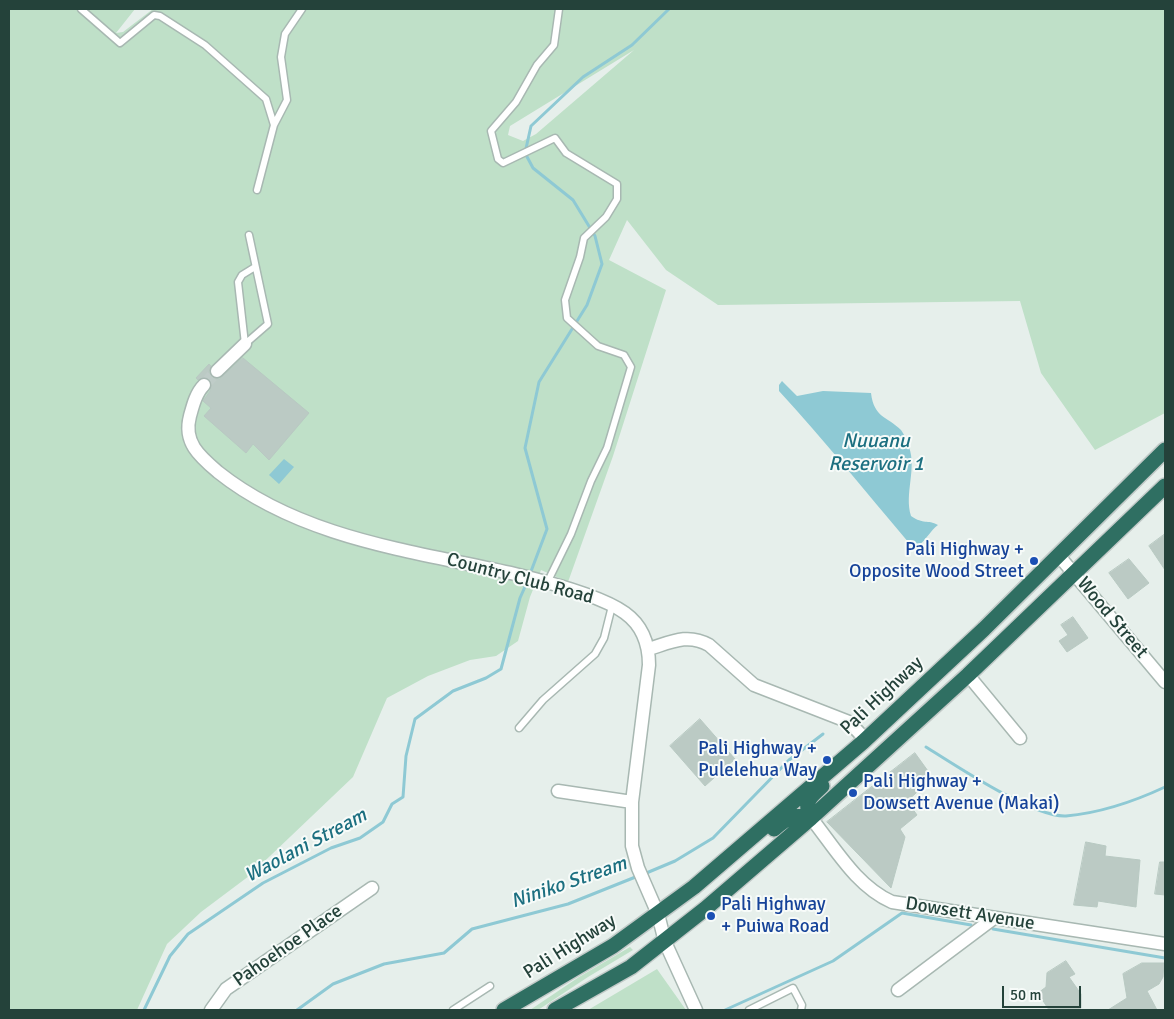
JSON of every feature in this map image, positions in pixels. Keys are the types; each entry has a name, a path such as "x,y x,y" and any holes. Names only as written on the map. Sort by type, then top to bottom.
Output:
{"highway":[{"name":"Pali Highway","path":"504,1010 613,946 694,887 864,740 1059,556 1165,450"},
{"path":"555,1010 632,967 665,942 811,818 968,675 1165,486"},
{"path":"811,818 806,807 808,800 862,752 864,740"},
{"path":"739,848 752,846 786,819 796,814 811,818"}],"street":[{"path":"217,371 245,344"},
{"name":"Country Club Road","path":"204,385 196,396 187,427 188,436 205,460 242,491 278,510 342,535 517,574 612,606 635,622 649,649"},
{"name":"Wood Street","path":"1059,556 1165,682"},
{"path":"696,1010 665,942 658,914 638,868 632,846 632,802 649,649 683,639 691,638 702,641 710,645 754,685 849,722 864,740"},
{"path":"968,675 1020,738"},
{"path":"558,791 632,802"},
{"name":"Dowsett Avenue","path":"811,818 860,880 876,895 892,902 1165,944"},
{"name":"Pahoehoe Place","path":"214,1008 226,989 372,888"},
{"path":"898,990 994,918"}],"lane":[{"path":"81,9 120,43 154,15 160,16 205,45 266,99 274,125"},
{"path":"258,190 274,125 287,100 281,57 285,34 302,9"},
{"path":"543,582 571,534 591,481 607,448 632,367 624,356 598,346 567,318 565,300 580,258 584,238 606,217 617,199 618,184 566,153 555,138 503,163 498,160 491,131 516,102 537,66 554,45 559,9"},
{"path":"245,344 268,324 249,235"},
{"path":"245,344 238,282 242,275 256,267"},
{"path":"519,728 543,700 595,654 604,638 612,606"},
{"path":"453,1010 490,986"},
{"path":"749,1010 793,988 802,1005 801,1010"}],"green space":[{"path":"9,9 135,9 116,33 123,32 153,9 1165,9 1165,413 1095,450 1041,373 1020,301 718,305 666,270 627,220 609,260 666,290 613,456 568,582 541,570 530,597 518,641 496,656 470,660 428,676 387,698 353,777 249,876 201,912 167,944 137,1010 9,1010","holes":["634,50 536,134 523,141 508,135 510,126"]},
{"path":"630,947 633,950 538,1010 530,1010 579,977"},
{"path":"657,969 686,1010 588,1010"}],"water":[{"name":"Nuuanu Reservoir 1","path":"782,381 797,396 823,391 871,393 878,412 901,430 908,445 912,464 909,499 911,516 938,525 922,543 919,545 909,543 829,447 779,391 779,385"},
{"path":"284,459 294,467 279,484 269,475"}],"building":[{"path":"243,358 309,413 269,460 253,444 246,453 204,416 211,408 203,401 210,391 212,383 206,377 198,380 196,378 209,364 211,366 209,372 211,376 219,379"},
{"path":"1165,534 1165,570 1149,546"},
{"path":"1129,559 1149,583 1128,599 1109,573"},
{"path":"1073,617 1088,638 1067,652 1059,641 1068,635 1061,625"},
{"path":"700,719 735,759 705,786 670,746"},
{"path":"915,753 933,778 907,801 917,815 900,829 905,837 891,888 827,822"},
{"path":"1086,842 1106,846 1105,856 1140,860 1136,907 1098,901 1097,907 1074,905"},
{"path":"1160,862 1165,862 1165,895 1155,894"},
{"path":"1066,961 1075,974 1069,977 1081,994 1081,1008 1077,1010 1049,1010 1038,993 1046,987 1047,973"},
{"path":"1142,963 1164,963 1163,977 1159,984 1147,991 1157,1010 1108,1010 1127,998 1123,974"}],"waterway":[{"name":"Waolani Stream","path":"530,574 547,529 525,448 539,382 587,305 602,264 595,236 573,200 533,168 525,153 531,126 583,77 632,45 669,9"},
{"name":"Waolani Stream","path":"144,1010 170,956 188,934 263,883 331,848 360,838 383,822 392,804 403,797 406,756 415,719 453,691 486,678 501,669 520,598 528,580"},
{"name":"Niniko Stream","path":"644,874 675,861 713,838 789,760 823,734"},
{"name":"Niniko Stream","path":"926,747 1015,800 1052,814 1066,816 1104,809 1129,802 1165,787"},
{"name":"Niniko Stream","path":"297,1010 333,984 384,964 444,953 472,929 568,904 638,876"},
{"path":"725,1010 833,961 902,913 971,925"},
{"path":"993,929 1165,958"}],"tunnel":[{"path":"204,385 217,371"}],"place":[{"name":"Pali Highway + Opposite Wood Street","path":"1034,561"},
{"name":"Pali Highway + Pulelehua Way","path":"827,760"},
{"name":"Pali Highway + Dowsett Avenue (Makai)","path":"853,793"},
{"name":"Pali Highway + Puiwa Road","path":"711,916"}]}
